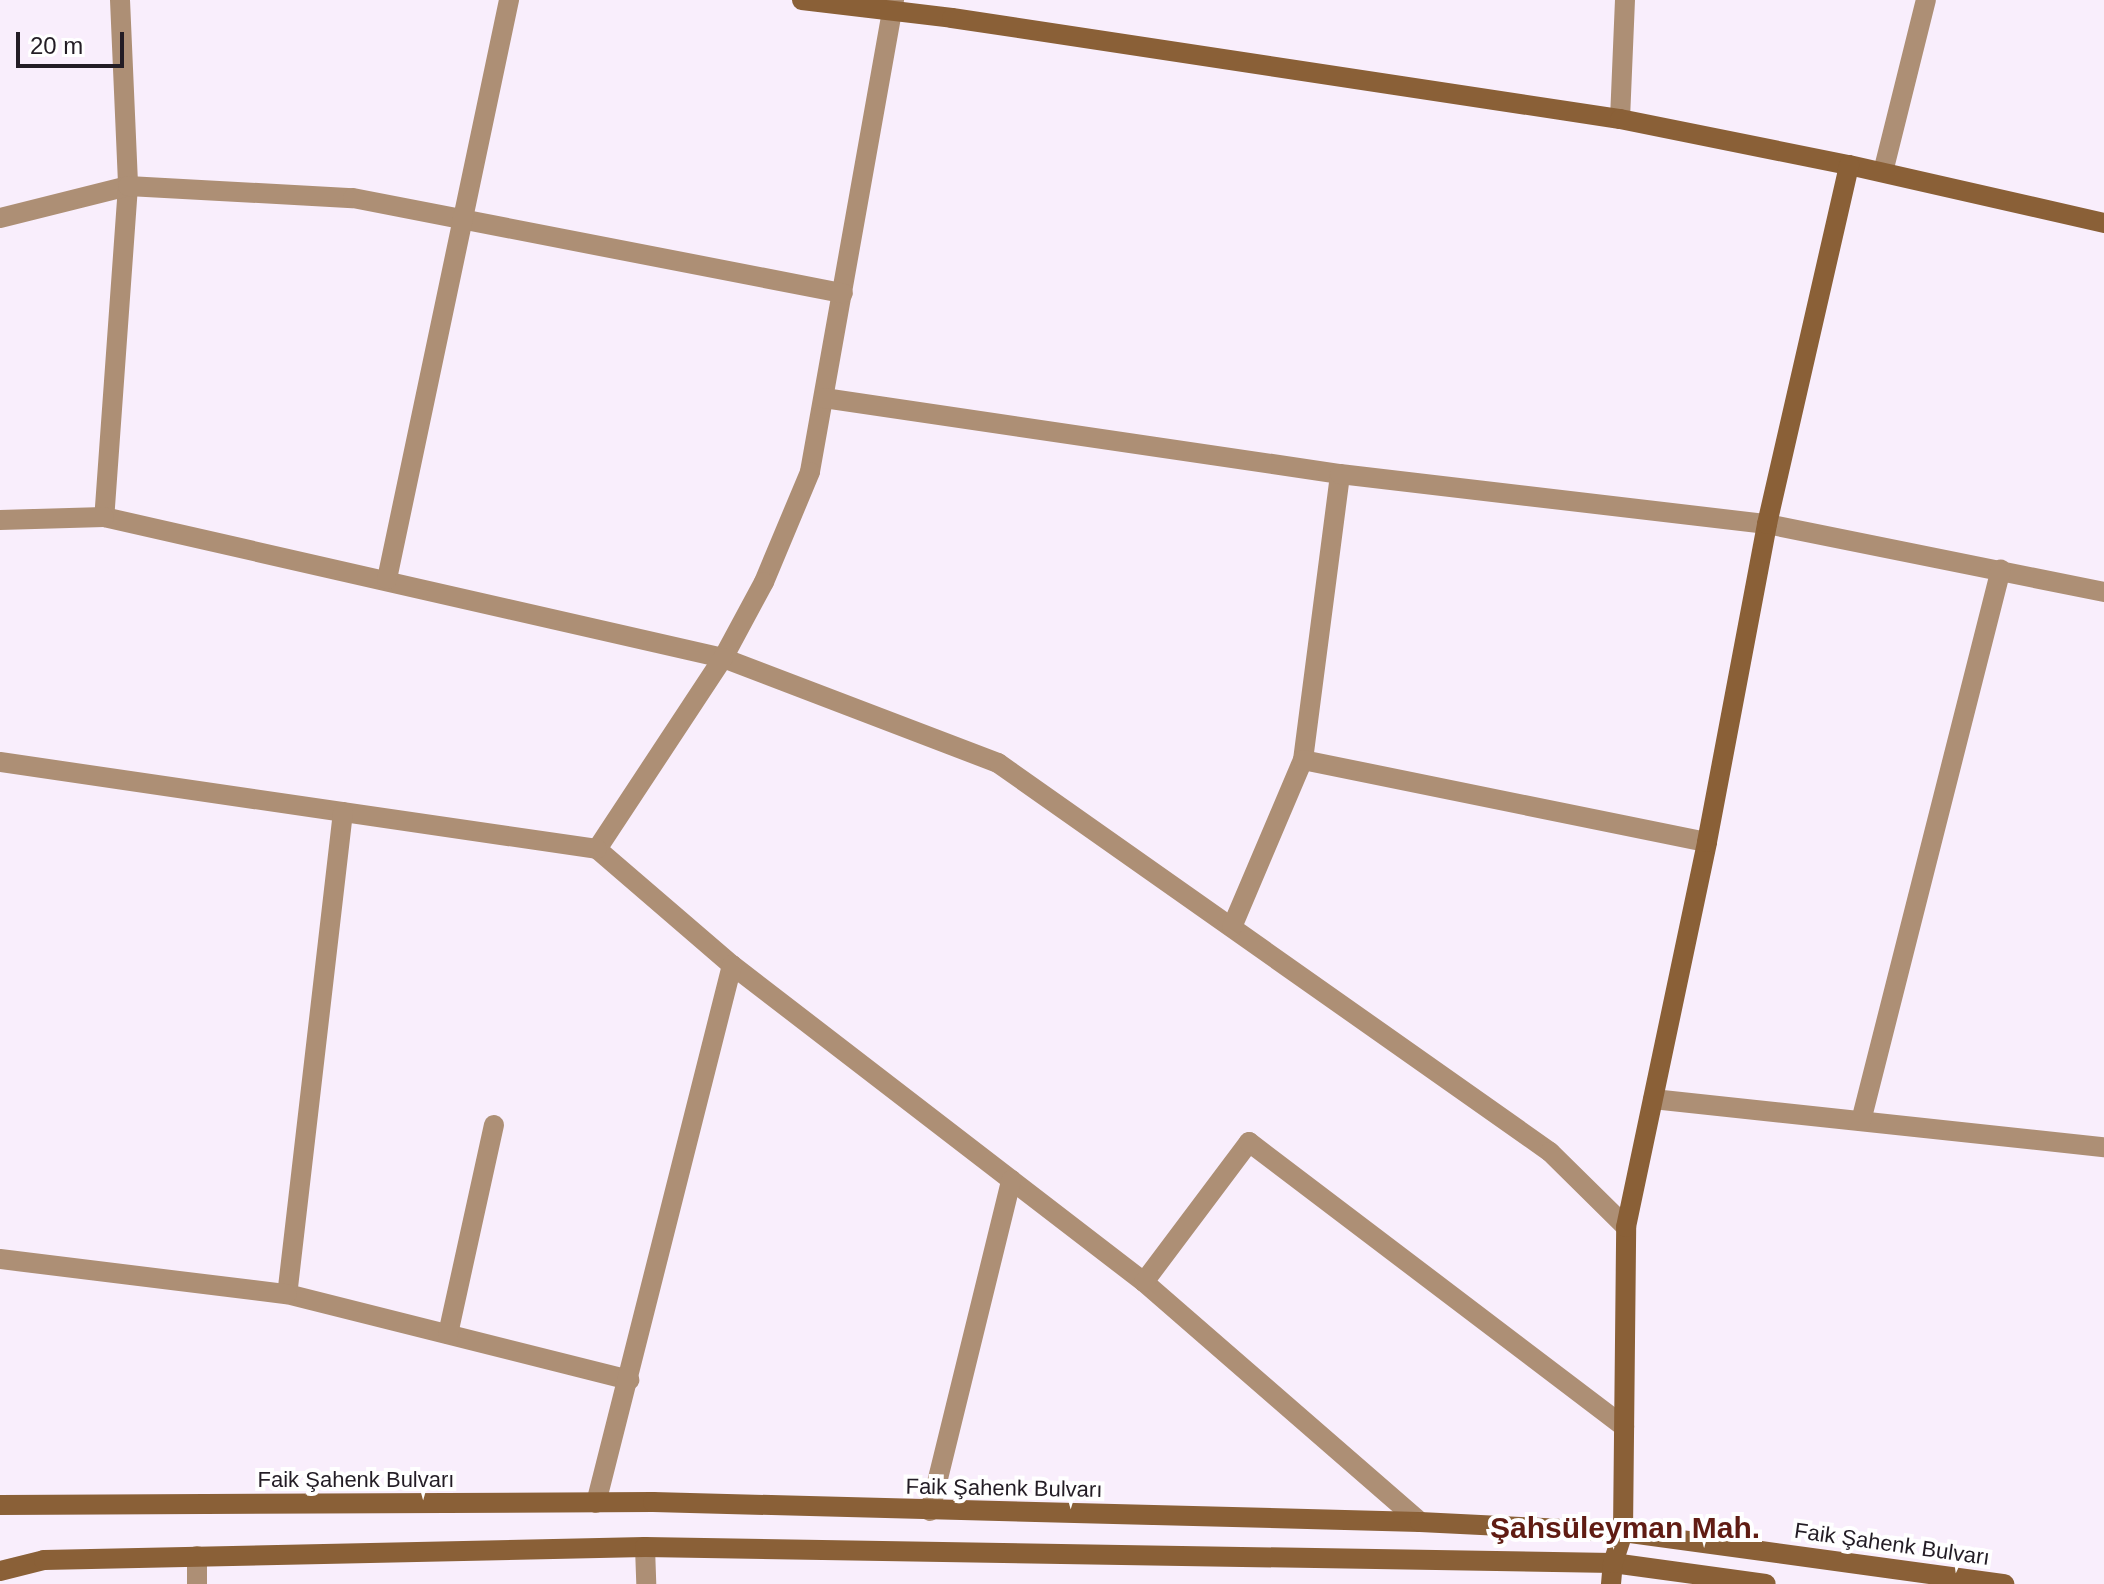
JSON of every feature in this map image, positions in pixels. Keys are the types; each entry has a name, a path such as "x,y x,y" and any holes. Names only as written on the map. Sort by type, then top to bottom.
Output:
{"main road":[{"path":"802,0 894,5 1620,119 1883,172 2104,223"},
{"path":"1612,1574 1623,1532 1626,1227 1707,842 1767,524 1849,165"},
{"name":"Faik Şahenk Bulvarı","path":"0,1505 596,1503 1420,1522 1623,1532 2004,1584"},
{"path":"0,1571 44,1560 645,1547 1612,1574 1766,1584"}],"street":[{"path":"104,517 128,186 120,0"},
{"path":"387,579 509,0"},
{"path":"1620,119 1625,0"},
{"path":"1883,172 1926,0"},
{"path":"597,849 723,658 764,582 810,472 894,5"},
{"path":"0,218 128,186 353,198 843,293"},
{"path":"824,398 1340,474 1767,524 2104,592"},
{"path":"1232,927 1303,760 1340,474"},
{"path":"0,520 104,517 387,579 723,658 998,763 1550,1152 1626,1227"},
{"path":"1861,1121 2001,569"},
{"path":"1303,760 1707,842"},
{"path":"0,762 597,849 732,965 1144,1282 1420,1522"},
{"path":"287,1294 343,812"},
{"path":"596,1503 732,965"},
{"path":"1653,1099 2104,1147"},
{"path":"448,1334 494,1125"},
{"path":"1144,1282 1249,1142 1624,1427"},
{"path":"930,1511 1011,1180"},
{"path":"0,1259 287,1294 629,1380"},
{"path":"645,1547 646,1584"},
{"path":"197,1556 197,1584"}],"district":[{"name":"Şahsüleyman Mah.","path":"1625,1528"}]}
